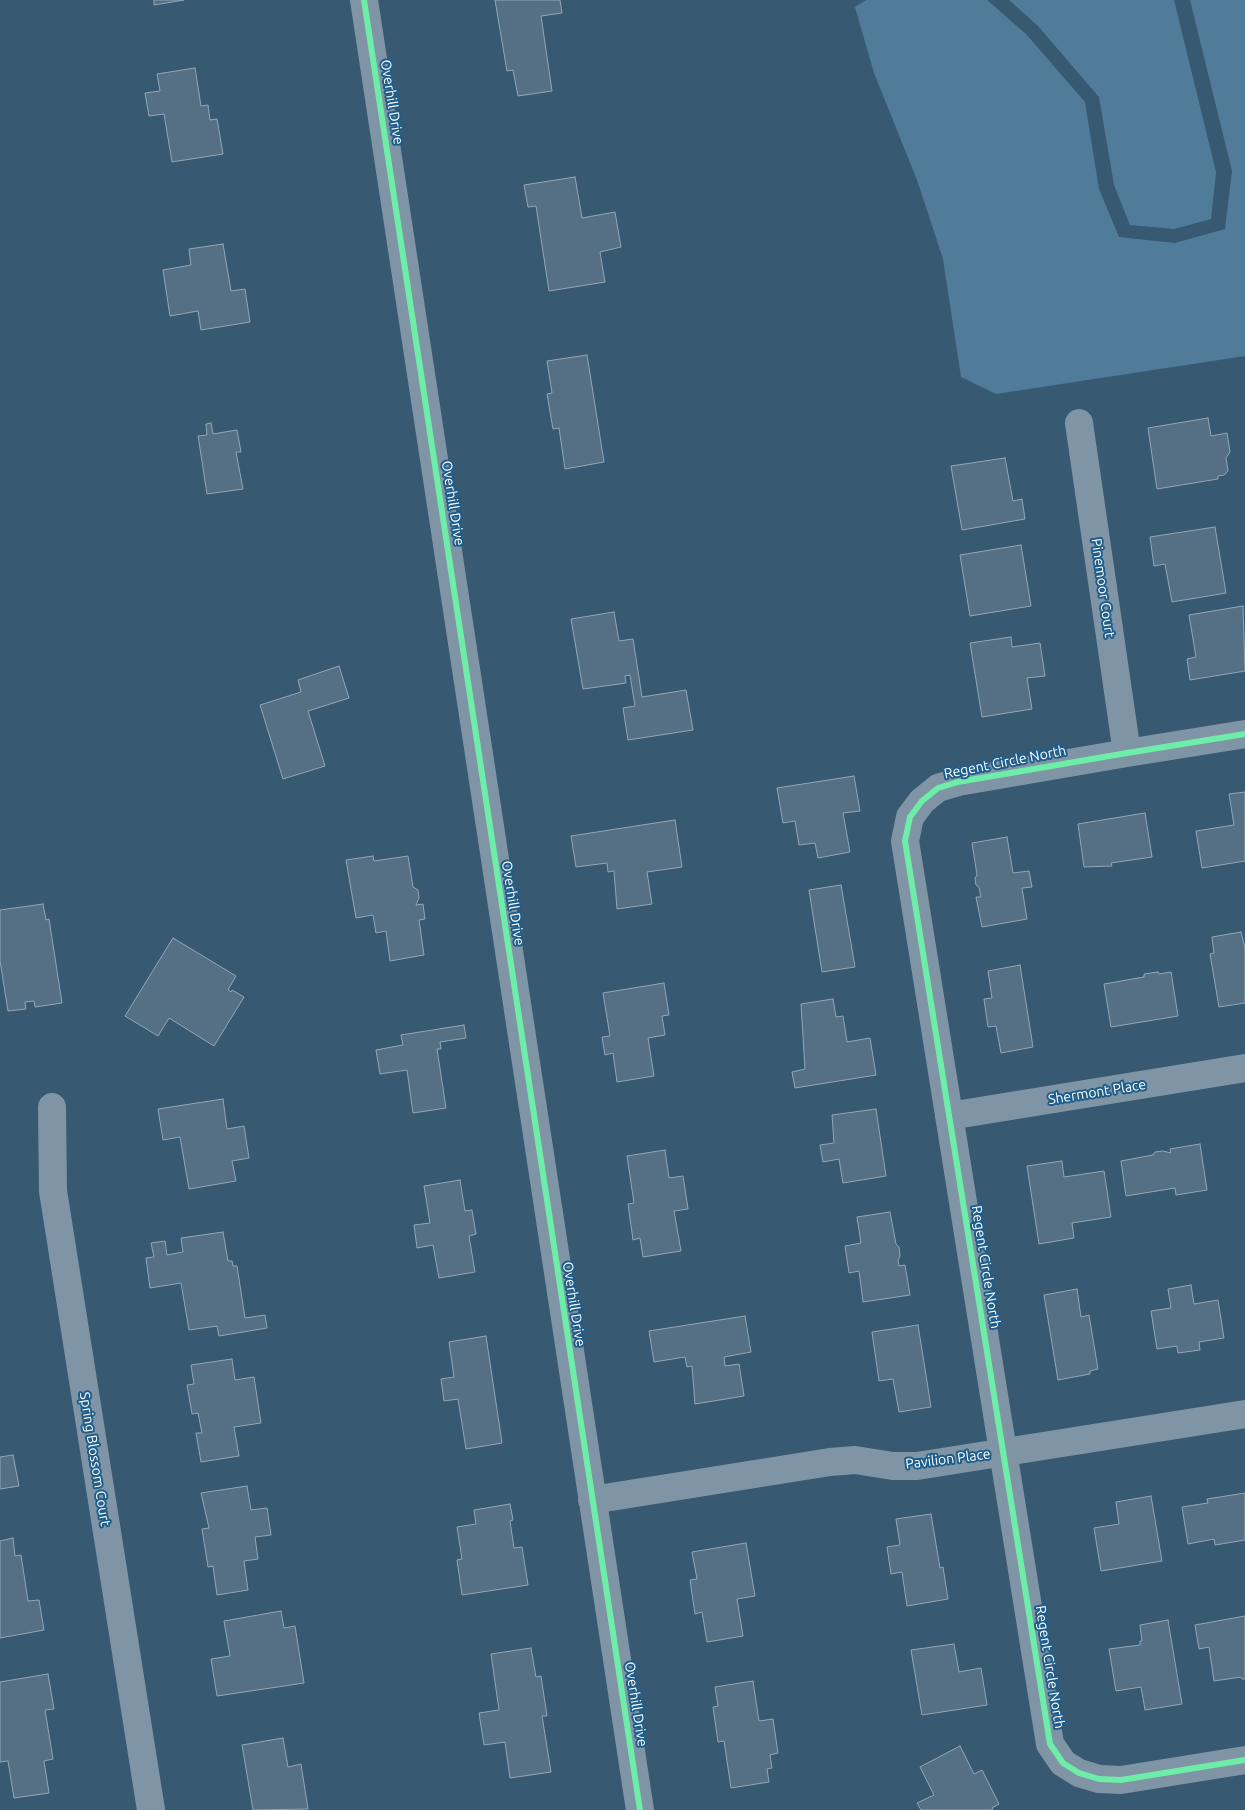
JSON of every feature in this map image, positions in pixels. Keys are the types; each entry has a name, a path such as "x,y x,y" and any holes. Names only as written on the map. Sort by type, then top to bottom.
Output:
{"street":[{"name":"Overhill Drive","path":"364,0 640,1810"},
{"name":"Pinemoor Court","path":"1079,423 1126,752"},
{"name":"Regent Circle North","path":"1245,734 1126,752 958,782 938,788 922,800 910,817 905,841 1050,1744 1063,1763 1080,1773 1092,1777 1121,1780 1245,1760"},
{"name":"Shermont Place","path":"949,1116 1245,1068"},
{"name":"Spring Blossom Court","path":"52,1107 53,1191 151,1810"},
{"name":"Pavilion Place","path":"592,1500 830,1462 855,1460 893,1466 917,1466 1245,1414"}],"water":[{"path":"866,0 987,0 1026,34 1085,102 1099,189 1119,237 1175,243 1225,229 1232,171 1190,0 1245,0 1245,356 996,394 961,377 943,259 917,180 874,73 855,7"},
{"path":"1009,0 1174,0 1216,172 1211,219 1174,229 1130,225 1114,185 1099,97 1038,26"}],"building":[{"path":"154,0 184,0 154,5"},
{"path":"495,0 560,0 562,13 541,16 552,91 518,96 513,70 507,71"},
{"path":"195,68 201,106 208,105 210,120 217,119 223,154 172,162 164,114 149,116 145,93 160,91 157,74"},
{"path":"575,177 582,218 615,212 621,247 600,252 605,282 549,291 536,206 528,207 524,185"},
{"path":"223,244 231,291 245,289 250,322 201,330 198,311 170,316 163,270 191,265 189,249"},
{"path":"587,355 604,462 565,469 559,428 553,429 547,394 552,393 547,361"},
{"path":"1208,418 1211,436 1227,433 1230,452 1226,458 1228,471 1224,475 1218,476 1218,479 1157,489 1148,428"},
{"path":"211,423 213,434 237,430 241,452 236,452 243,489 207,494 198,436 207,435 206,424"},
{"path":"1005,458 1013,501 1022,499 1025,519 962,530 951,466"},
{"path":"1215,527 1226,593 1172,602 1165,564 1154,566 1150,537"},
{"path":"1021,545 1031,606 970,616 960,555"},
{"path":"1243,606 1245,671 1190,680 1187,659 1196,657 1189,615"},
{"path":"614,612 619,641 633,639 642,697 686,690 693,730 628,740 623,708 635,706 630,675 625,676 626,683 583,689 571,619"},
{"path":"1011,637 1012,647 1040,643 1045,676 1027,678 1032,709 982,717 970,643"},
{"path":"339,666 349,698 308,711 325,766 283,779 260,705 301,692 298,680"},
{"path":"854,776 860,811 843,813 850,852 818,858 815,843 799,845 795,821 783,823 777,788"},
{"path":"1245,792 1245,861 1202,868 1196,831 1234,825 1229,794"},
{"path":"1145,813 1152,857 1111,863 1112,866 1084,867 1078,824"},
{"path":"675,820 682,867 647,872 652,904 617,909 614,871 608,872 607,863 576,867 571,836"},
{"path":"1007,837 1013,873 1029,871 1032,887 1022,888 1027,919 982,927 976,897 981,897 979,887 976,885 975,878 977,875 972,843"},
{"path":"373,856 374,861 408,856 413,887 418,890 419,898 416,905 423,904 425,919 419,920 424,955 390,961 386,931 376,933 373,915 356,918 346,860"},
{"path":"841,885 855,967 822,972 809,890"},
{"path":"43,904 46,920 49,919 62,1003 35,1007 34,1001 25,1002 26,1009 8,1011 0,961 0,910"},
{"path":"1241,932 1245,948 1245,1003 1219,1007 1210,954 1214,953 1212,937"},
{"path":"173,938 236,976 228,990 231,992 232,990 244,997 214,1046 169,1018 158,1036 125,1016"},
{"path":"1020,965 1033,1047 1001,1053 996,1026 988,1027 984,999 992,998 988,971"},
{"path":"1158,972 1159,974 1171,972 1178,1016 1111,1027 1104,984 1144,977 1144,974"},
{"path":"664,983 669,1015 662,1016 665,1035 648,1038 654,1076 617,1082 613,1053 605,1055 602,1037 610,1036 603,993"},
{"path":"833,999 836,1017 843,1016 847,1042 870,1038 876,1075 795,1088 792,1072 805,1069 801,1004"},
{"path":"464,1025 466,1038 440,1042 441,1049 437,1049 446,1108 413,1113 407,1070 380,1074 376,1050 403,1045 401,1035"},
{"path":"223,1099 227,1129 244,1126 249,1158 232,1161 236,1181 189,1189 180,1137 163,1140 158,1109"},
{"path":"876,1109 886,1176 843,1183 839,1159 823,1162 820,1145 834,1143 832,1115"},
{"path":"1200,1144 1207,1190 1176,1195 1175,1188 1126,1196 1121,1161 1153,1155 1155,1152 1171,1153 1170,1149"},
{"path":"665,1150 669,1178 683,1176 688,1209 674,1211 681,1251 643,1257 640,1238 633,1240 628,1204 634,1203 627,1156"},
{"path":"1062,1161 1064,1177 1104,1171 1111,1217 1072,1223 1074,1238 1039,1244 1027,1166"},
{"path":"460,1180 465,1211 472,1210 476,1234 469,1236 475,1272 439,1278 433,1245 417,1248 414,1225 430,1223 424,1186"},
{"path":"890,1212 896,1244 899,1247 899,1266 905,1265 910,1295 863,1302 859,1271 849,1273 845,1246 861,1243 857,1217"},
{"path":"223,1232 228,1261 232,1261 233,1266 237,1266 245,1318 265,1315 267,1328 219,1336 217,1326 189,1330 181,1283 150,1288 146,1258 154,1257 151,1243 165,1241 167,1255 183,1252 181,1238"},
{"path":"1191,1285 1194,1304 1218,1300 1224,1338 1199,1342 1200,1350 1178,1353 1177,1346 1157,1349 1151,1311 1171,1308 1168,1289"},
{"path":"1077,1289 1081,1317 1089,1315 1098,1369 1090,1371 1090,1374 1058,1380 1044,1295"},
{"path":"745,1316 751,1352 724,1357 725,1366 739,1364 744,1396 695,1404 692,1366 687,1367 685,1357 654,1362 649,1331"},
{"path":"918,1325 931,1407 899,1412 893,1379 879,1381 872,1332"},
{"path":"486,1336 502,1443 466,1449 458,1399 444,1401 441,1379 454,1377 449,1342"},
{"path":"232,1359 235,1380 254,1377 261,1423 234,1427 239,1456 201,1462 196,1433 202,1433 198,1413 192,1414 187,1385 194,1384 191,1365"},
{"path":"13,1455 19,1486 0,1489 0,1457"},
{"path":"247,1486 251,1510 267,1508 271,1535 255,1537 258,1559 244,1561 248,1590 217,1595 213,1566 208,1567 202,1529 209,1528 201,1493"},
{"path":"1245,1493 1245,1540 1215,1545 1214,1539 1188,1544 1182,1507 1208,1503 1207,1499"},
{"path":"1151,1496 1162,1561 1101,1571 1094,1528 1119,1524 1116,1502"},
{"path":"510,1504 513,1520 510,1521 514,1548 522,1547 528,1585 462,1595 457,1560 462,1559 457,1527 476,1524 474,1510"},
{"path":"931,1514 940,1568 943,1567 948,1599 907,1606 902,1572 891,1574 887,1547 900,1545 896,1519"},
{"path":"13,1538 15,1556 21,1555 28,1601 39,1600 44,1630 0,1638 0,1541"},
{"path":"746,1543 755,1596 737,1599 743,1636 707,1642 702,1612 695,1614 690,1580 697,1579 692,1552"},
{"path":"281,1611 284,1628 295,1626 304,1683 217,1696 211,1659 230,1656 224,1621"},
{"path":"1245,1616 1245,1679 1241,1677 1214,1681 1209,1647 1199,1649 1195,1625"},
{"path":"1168,1620 1182,1704 1145,1710 1141,1687 1116,1691 1109,1649 1140,1645 1140,1641 1142,1641 1140,1625"},
{"path":"954,1644 959,1672 981,1668 987,1705 922,1715 911,1650"},
{"path":"531,1648 536,1677 541,1676 547,1716 542,1716 551,1772 510,1778 505,1742 484,1745 479,1713 499,1710 491,1654"},
{"path":"48,1674 54,1709 45,1710 53,1759 44,1761 49,1793 14,1798 8,1761 0,1762 0,1682"},
{"path":"753,1681 759,1721 773,1719 778,1753 770,1755 772,1768 767,1769 769,1782 731,1788 724,1741 718,1742 713,1707 718,1706 715,1687"},
{"path":"283,1738 288,1767 301,1764 308,1809 253,1810 242,1745"},
{"path":"960,1746 974,1774 982,1770 999,1804 992,1808 993,1810 921,1810 917,1803 934,1795 920,1767"}],"cycle path":[{"path":"364,0 640,1810"},
{"path":"1245,734 958,782 938,788 922,801 910,817 905,841 1050,1744 1063,1763 1079,1773 1099,1779 1121,1780 1245,1760"}]}
